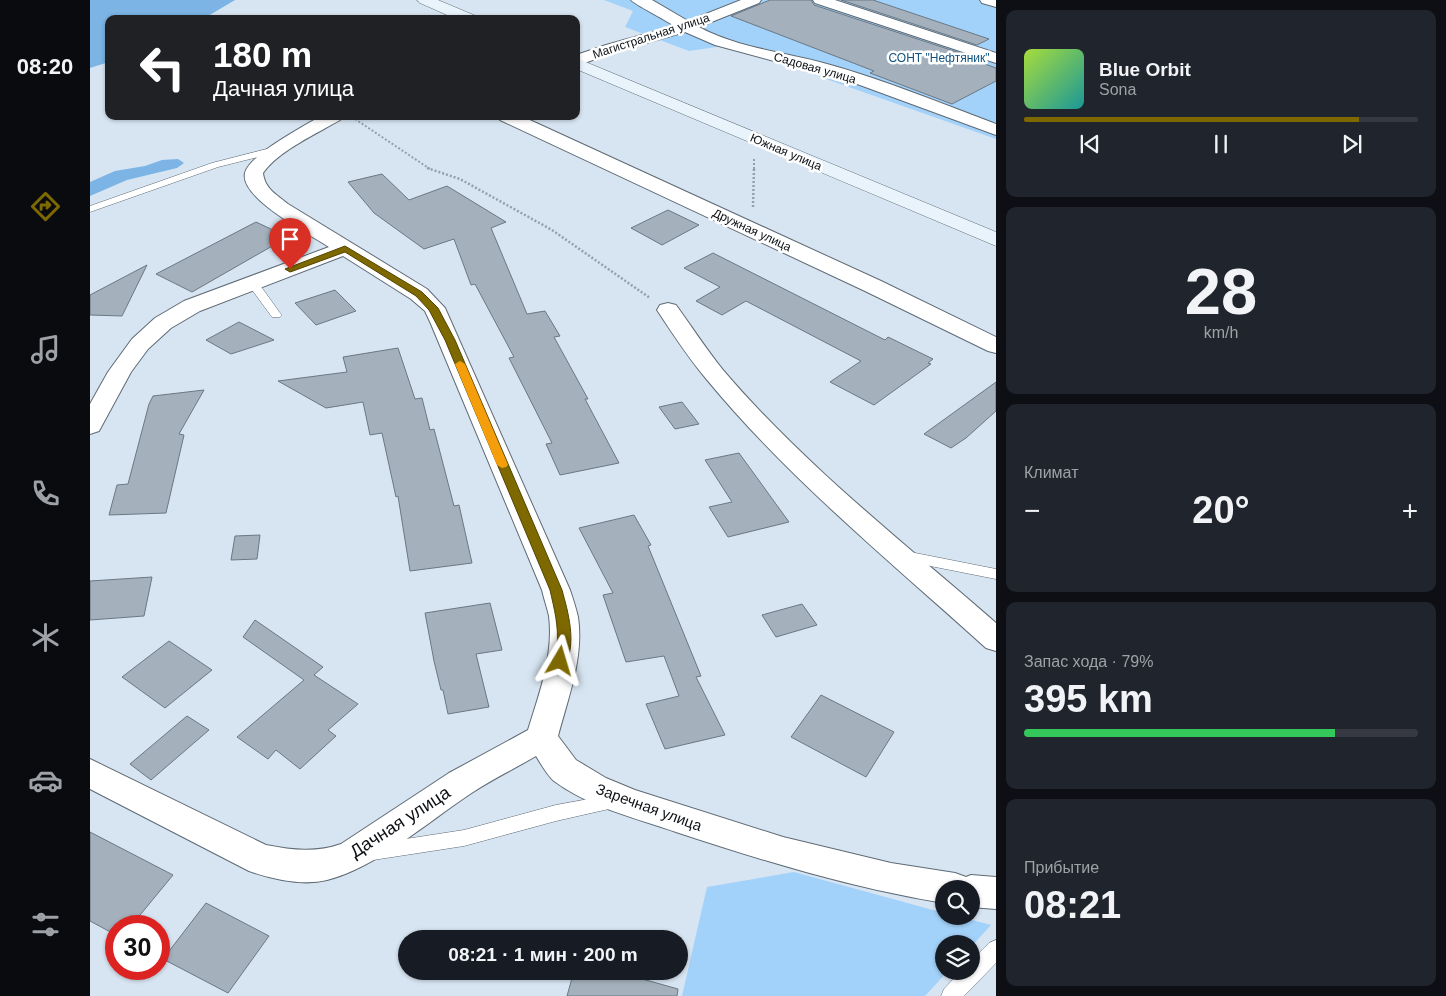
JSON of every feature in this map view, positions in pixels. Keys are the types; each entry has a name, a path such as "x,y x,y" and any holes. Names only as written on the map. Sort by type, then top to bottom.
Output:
{"street":[{"path":"425,0 461,15"},
{"name":"Садовая улица","path":"638,0 658,8 686,27 705,36 750,50 836,72 996,130"},
{"name":"Магистральная улица","path":"580,60 612,48 686,27 754,0"},
{"path":"820,0 996,58"},
{"path":"987,0 996,3"},
{"name":"Южная улица","path":"580,64 996,240"},
{"path":"327,120 280,149 260,164 254,173 254,182 259,190 281,208 419,294 434,308 450,340 556,590 563,616 564,645 554,693 541,738"},
{"name":"Дружная улица","path":"515,120 996,346"},
{"path":"90,426 120,372 140,344 164,323 192,306 345,248"},
{"path":"668,310 721,382 750,414 855,514 996,640"},
{"name":"Заречная улица","path":"541,738 564,770 594,788 624,800 783,852 892,880 935,886"},
{"name":"Дачная улица","path":"90,773 261,860 296,866 326,865 353,855 461,783 541,738"},
{"path":"980,892 996,893"}],"lane":[{"path":"90,209 215,165 280,149"},
{"path":"253,283 276,315"},
{"path":"902,555 996,574"},
{"path":"353,855 464,838 556,813 624,800"},
{"path":"951,996 996,948"}],"path":[{"path":"356,120 409,157 433,171 460,179 552,230 668,310"},
{"path":"753,231 754,158"}],"green space":[{"name":"СОНТ \"Нефтяник\"","path":"604,0 996,0 996,139 730,45 689,51 625,27 633,11"},
{"path":"794,872 935,911 935,925 980,925 980,922 991,925 980,937 980,935 935,935 935,980 940,980 925,996 682,996 686,980 688,980 688,970 707,887"}],"shaded area":[{"path":"90,0 235,0 210,15 105,15 105,63 90,68"},
{"path":"178,159 184,163 177,168 127,180 90,196 90,182 115,171 145,166 162,160"}],"building":[{"path":"770,0 811,0 814,5 960,53 957,54 996,68 996,81 952,104 870,73 874,71 731,16"},
{"path":"841,0 873,0 989,39 977,45"},
{"path":"382,174 409,200 447,186 506,222 491,228 527,314 545,311 560,336 554,337 588,399 585,399 619,463 560,475 546,444 552,443 509,358 514,357 475,284 471,285 454,239 424,249 374,213 348,182"},
{"path":"668,210 699,225 662,245 631,228"},
{"path":"256,222 288,237 192,292 156,274"},
{"path":"713,253 885,340 888,337 933,359 928,363 931,364 874,405 830,382 861,361 746,301 722,315 696,301 720,287 684,268"},
{"path":"147,265 122,316 90,315 90,295"},
{"path":"335,290 356,311 316,325 295,303"},
{"path":"239,322 274,340 231,354 206,340"},
{"path":"398,348 415,399 422,398 430,430 434,429 454,506 459,505 472,563 410,571 398,496 396,497 382,433 370,435 363,402 326,408 278,381 347,372 343,357"},
{"path":"996,382 996,411 966,438 951,448 924,434"},
{"path":"204,390 179,434 184,435 166,513 109,515 117,485 128,484 149,404 153,396"},
{"path":"682,402 699,424 675,429 659,407"},
{"path":"739,453 789,522 728,537 709,507 732,502 705,460"},
{"path":"634,515 651,545 648,546 701,676 696,677 725,735 665,749 646,704 679,696 664,656 626,662 603,595 613,593 579,528"},
{"path":"260,535 257,559 231,560 235,536"},
{"path":"152,577 144,616 90,620 90,581"},
{"path":"490,603 502,650 476,654 489,707 448,714 434,661 425,613"},
{"path":"802,604 817,625 776,637 762,615"},
{"path":"255,620 323,667 314,675 358,704 328,730 336,736 300,769 276,750 268,759 237,737 304,680 243,637"},
{"path":"169,641 212,670 165,708 122,677"},
{"path":"821,695 894,732 866,777 791,737"},
{"path":"187,716 209,730 151,780 130,764"},
{"path":"90,832 173,875 140,915 105,915 105,929 90,921"},
{"path":"206,903 269,936 228,993 170,963 170,950"},
{"path":"571,980 646,980 678,989 677,996 567,996"}],"slow traffic":[{"path":"460,364 502,465"}],"route":[{"path":"290,269 345,248 419,294 434,308 450,340 556,590 563,616 564,645 560,661"}]}
